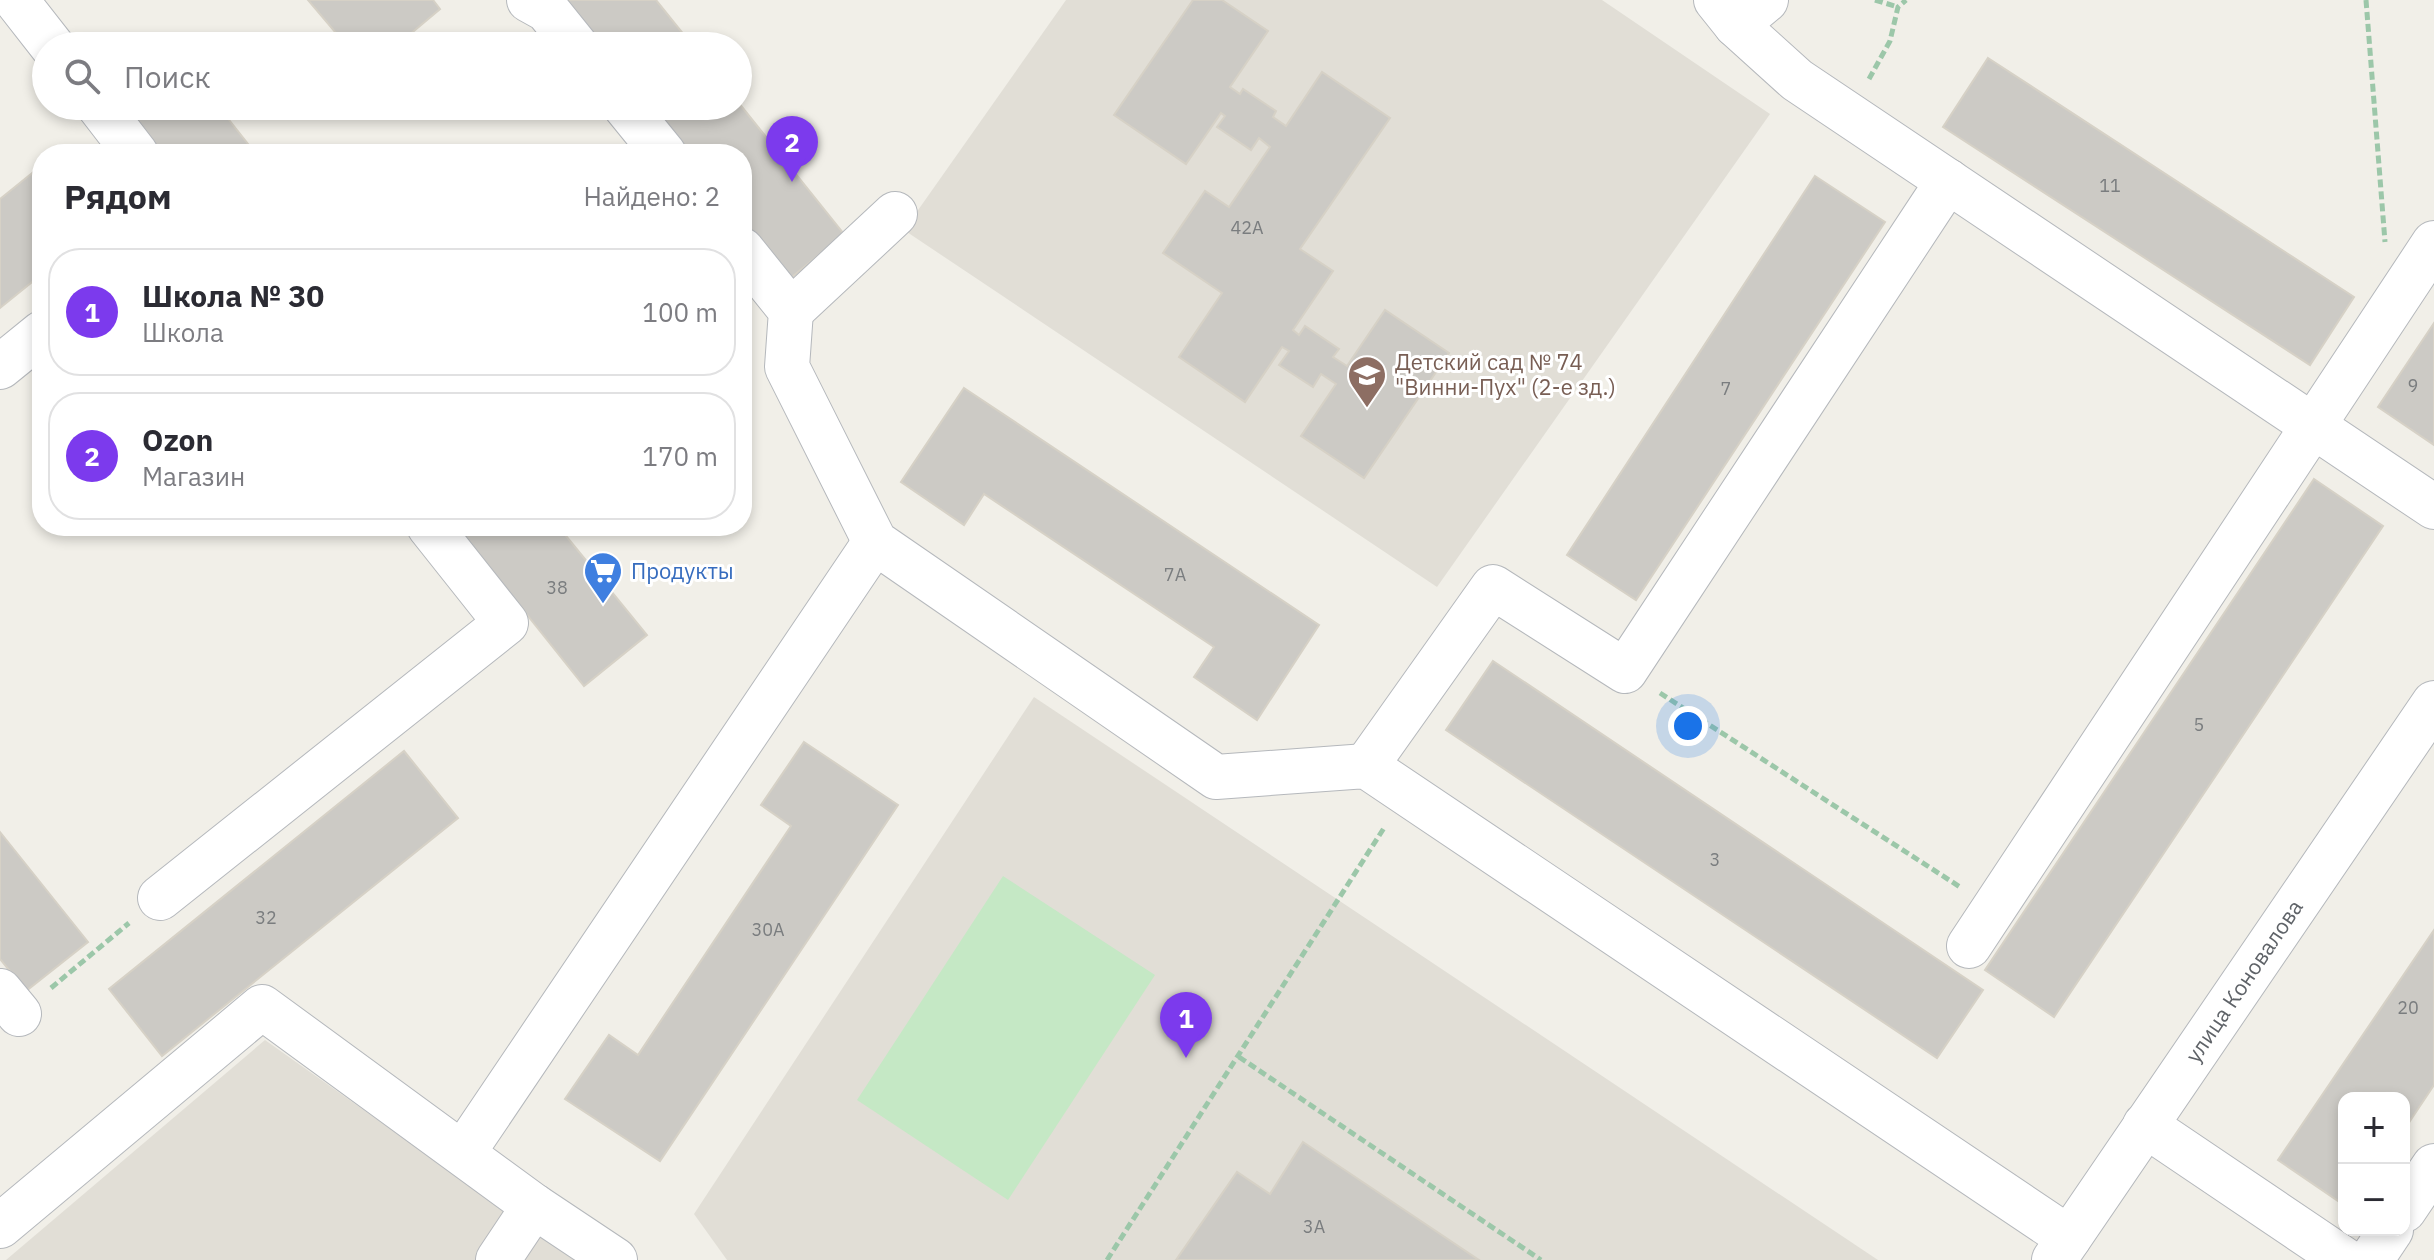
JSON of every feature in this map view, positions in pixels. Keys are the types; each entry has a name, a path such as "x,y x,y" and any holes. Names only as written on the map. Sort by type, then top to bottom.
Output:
{"street":[{"path":"16,0 41,32"},
{"path":"529,0 547,10 565,32"},
{"path":"1740,8 1797,80 2316,425 2434,507"},
{"path":"110,120 128,144"},
{"path":"636,120 656,144"},
{"path":"1366,766 1493,587 1625,671 1948,181"},
{"path":"791,311 895,214"},
{"path":"1969,946 2434,243"},
{"path":"752,262 791,311 787,367 875,542 1216,777 1366,766 2062,1249"},
{"path":"0,367 32,341"},
{"path":"160,898 506,623 437,536"},
{"path":"463,1153 875,542"},
{"name":"улица Коновалова","path":"2062,1249 2434,703"},
{"path":"0,1226 262,1007 534,1206 615,1260"},
{"path":"2145,1125 2345,1260"},
{"path":"2410,1201 2434,1166"},
{"path":"498,1260 534,1206"},
{"path":"2371,1260 2387,1236"}],"path":[{"path":"1875,0 1898,7"},
{"path":"1849,115 1890,41 1898,7 1906,0"},
{"path":"2366,0 2381,231 2400,296"},
{"path":"1625,671 1993,908"},
{"path":"1107,1260 1405,793"},
{"path":"10,1002 160,898"},
{"path":"1239,1057 1541,1260"}],"shaded area":[{"name":"Детский сад № 74 \"Винни-Пух\" (2-е зд.)","path":"1066,0 1602,0 1770,114 1437,587 904,230"},
{"path":"1034,697 1878,1260 727,1260 694,1214"},
{"path":"265,1040 575,1260 6,1260"}],"green space":[{"path":"1003,876 1155,975 1008,1200 857,1100"}],"building":[{"path":"308,0 433,0 440,9 413,32 335,32"},
{"path":"558,0 656,0 682,32 584,32"},
{"path":"1193,0 1222,0 1268,31 1230,87 1240,94 1243,89 1276,111 1273,117 1286,126 1322,72 1390,118 1300,249 1333,271 1293,330 1299,335 1305,326 1339,349 1333,357 1347,366 1385,310 1449,353 1364,478 1301,436 1336,384 1321,374 1313,387 1279,365 1289,351 1282,347 1245,402 1179,357 1222,293 1163,253 1205,191 1229,207 1270,147 1259,138 1251,150 1217,127 1225,116 1221,113 1186,164 1114,115"},
{"path":"1988,58 2354,297 2310,365 1943,127"},
{"path":"752,119 844,234 786,282 752,240 752,144 674,144 654,120"},
{"path":"129,120 229,120 248,144 149,144"},
{"path":"32,173 32,282 0,308 0,199"},
{"path":"1815,176 1885,222 1636,600 1567,555"},
{"path":"2434,323 2434,445 2378,407"},
{"path":"964,388 1319,625 1257,720 1194,677 1214,647 984,494 964,525 901,482"},
{"path":"2314,479 2383,526 2054,1017 1985,970"},
{"path":"464,536 566,536 647,635 584,686"},
{"path":"1493,661 1983,990 1937,1058 1446,730"},
{"path":"804,742 898,805 660,1161 565,1099 609,1035 638,1055 791,826 761,805"},
{"path":"404,751 458,818 162,1056 109,989"},
{"path":"0,832 88,942 26,991 0,959"},
{"path":"2434,930 2434,1085 2410,1121 2410,1092 2338,1092 2338,1201 2278,1160"},
{"path":"1303,1142 1479,1260 1176,1260 1237,1172 1270,1194"}],"place":[{"name":"Ozon","path":"792,182"},
{"name":"Детский сад № 74 \"Винни-Пух\" (2-е зд.)","path":"1367,409"},
{"name":"Продукты","path":"603,605"},
{"name":"Школа № 30","path":"1186,1058"}]}
